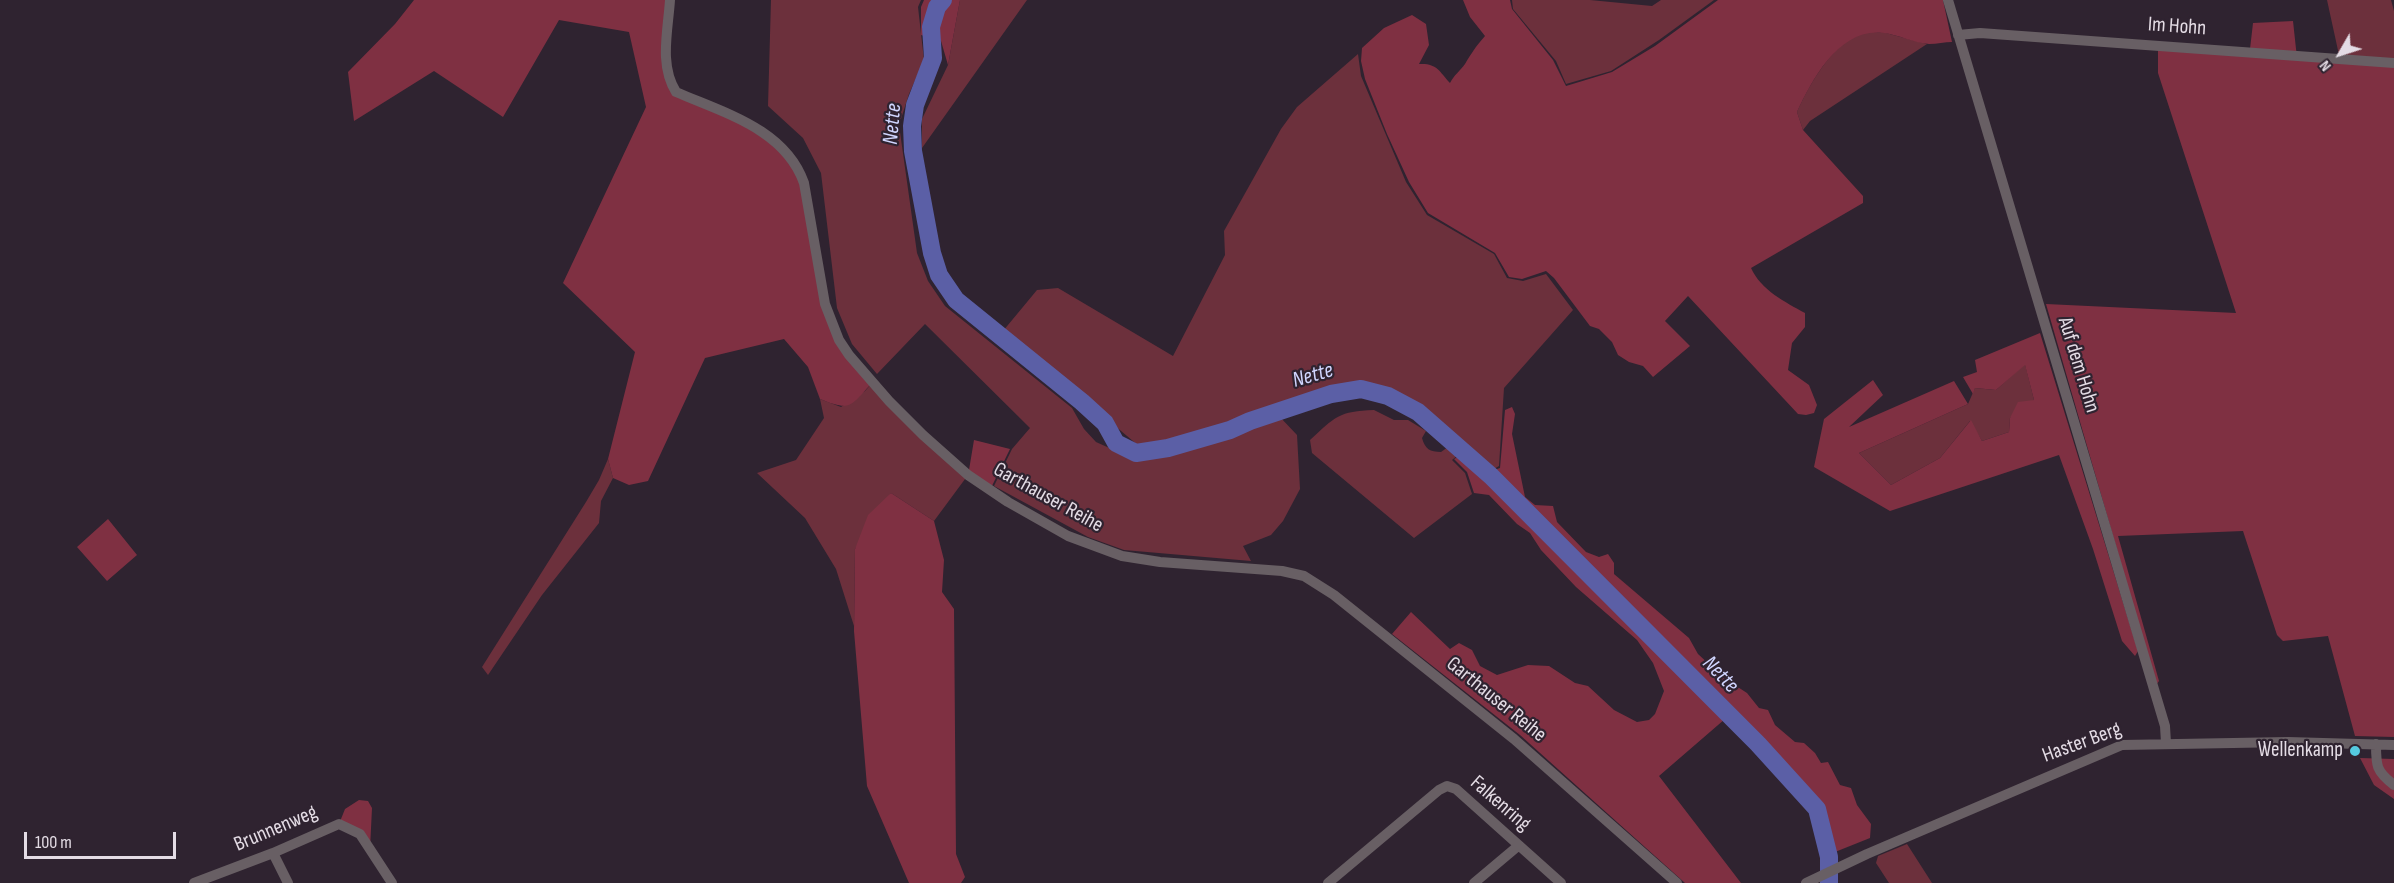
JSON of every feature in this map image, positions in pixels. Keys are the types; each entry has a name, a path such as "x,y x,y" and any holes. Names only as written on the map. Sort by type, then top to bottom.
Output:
{"street":[{"name":"Garthauser Reihe","path":"670,0 667,74 676,92 754,127 778,142 789,154 798,167 804,183 825,304 839,340 855,363 889,401 952,461 981,485 1017,507 1077,540 1112,553 1136,559 1281,571 1312,580 1334,595 1514,739 1677,883"},
{"name":"Auf dem Hohn","path":"1948,0 2165,726 2166,743"},
{"name":"Im Hohn","path":"1958,35 1992,34 2394,63"},
{"name":"Haster Berg","path":"1806,883 2112,748 2138,743 2312,742 2394,745"},
{"path":"2376,744 2378,770 2394,785"},
{"name":"Falkenring","path":"1328,883 1439,790 1447,786 1455,789 1561,883"},
{"name":"Brunnenweg","path":"194,883 273,853 339,824 360,834 392,883"},
{"path":"1474,883 1518,846"},
{"path":"273,853 288,883"}],"shaded area":[{"path":"414,0 670,0 666,57 676,92 754,127 798,167 830,323 872,383 854,402 845,406 820,399 808,367 784,339 705,358 648,481 629,485 613,478 608,459 635,352 563,283 646,107 629,32 559,20 503,117 434,71 354,121 348,72 395,24"},
{"path":"771,0 921,0 918,7 924,60 899,125 917,253 928,281 945,306 1072,408 1084,429 1096,442 1136,460 1233,434 1279,416 1297,435 1300,489 1283,521 1271,535 1243,546 1251,561 1124,550 1088,537 994,486 1012,449 1030,428 925,324 877,374 852,344 837,308 821,173 803,138 768,106"},
{"path":"924,0 960,0 948,65 941,41 921,35 921,7"},
{"path":"960,0 1027,0 922,148 922,119 948,65"},
{"path":"1463,0 1510,0 1512,9 1553,60 1566,86 1612,72 1655,46 1718,0 1943,0 1952,42 1923,43 1884,33 1868,33 1854,38 1841,46 1820,70 1797,112 1803,130 1863,196 1863,203 1751,268 1767,289 1805,313 1805,327 1792,343 1788,370 1809,385 1817,405 1814,413 1798,414 1688,296 1665,321 1690,346 1653,377 1643,366 1629,362 1618,355 1612,342 1599,329 1590,326 1554,278 1546,271 1522,279 1509,277 1495,253 1428,213 1409,182 1365,79 1361,61 1362,48 1384,28 1412,15 1426,24 1429,45 1419,64 1434,66 1450,83 1485,36 1470,17"},
{"path":"1512,0 1590,0 1652,6 1661,0 1714,0 1611,71 1566,84 1556,61 1513,9"},
{"path":"2327,0 2391,0 2394,11 2394,59 2339,55"},
{"path":"2293,21 2297,58 2394,67 2394,737 2355,736 2328,636 2283,641 2277,635 2243,531 2118,536 2159,681 2156,685 2046,304 2236,313 2158,73 2158,49 2250,49 2253,23"},
{"path":"1865,32 1882,32 1927,44 1810,121 1803,130 1797,112 1815,78 1832,54 1852,37"},
{"path":"1358,54 1361,76 1406,182 1427,215 1494,254 1507,278 1523,281 1546,274 1573,310 1504,388 1499,466 1494,469 1421,408 1388,392 1368,388 1343,388 1150,448 1140,447 1003,331 1037,290 1058,288 1173,356 1225,255 1224,231 1281,129 1297,107"},
{"path":"2040,333 2138,651 2135,656 2122,641 2093,549 2059,455 1890,511 1814,467 1824,419 1873,380 1883,395 1849,427 1954,381 1968,404 1859,453 1891,485 1940,458 1971,420 1982,441 2009,432 2010,418 2018,402 2034,400 2025,365 1996,390 1975,388 1973,394 1963,377 1977,372 1975,360"},
{"path":"2025,364 2034,400 2010,418 2009,432 1982,441 1970,421 1940,458 1891,485 1859,453 1968,404 1975,388 1996,390"},
{"path":"872,383 968,475 934,521 891,493 855,549 854,626 836,569 805,518 757,473 796,460 824,418 820,399 841,407 865,391"},
{"path":"1512,407 1515,414 1512,434 1525,497 1535,505 1553,506 1557,522 1586,552 1599,557 1608,554 1614,563 1614,574 1689,638 1698,654 1724,678 1747,693 1759,708 1768,710 1775,725 1795,742 1804,743 1815,753 1821,763 1828,762 1840,785 1851,788 1857,805 1871,824 1870,838 1825,856 1814,811 1756,748 1725,719 1659,776 1741,883 1685,883 1520,735 1392,634 1411,612 1450,649 1459,643 1472,650 1480,666 1497,675 1528,665 1549,666 1575,683 1588,686 1614,710 1637,722 1649,720 1655,714 1664,691 1653,663 1637,640 1576,587 1541,550 1530,533 1517,524 1489,495 1474,493 1467,472 1454,459 1460,456 1494,470 1500,468 1505,410"},
{"path":"1374,410 1394,420 1408,420 1426,431 1422,438 1426,447 1431,450 1441,452 1448,447 1457,456 1452,460 1465,473 1472,494 1414,538 1312,453 1310,440 1332,421 1345,414"},
{"path":"974,440 1010,449 990,490 968,476"},
{"path":"608,459 613,478 601,501 599,523 542,595 488,675 482,667 586,502"},
{"path":"891,493 934,521 944,560 942,592 954,609 956,854 965,877 961,883 909,883 867,786 854,631 855,549 868,515"},
{"path":"108,519 137,555 107,581 77,547"},
{"path":"2360,758 2394,759 2394,799 2374,785"},
{"path":"359,800 368,801 372,808 370,849 360,834 339,824 345,809"},
{"path":"1907,844 1932,883 1889,883 1876,863 1878,856"}],"waterway":[{"name":"Nette","path":"943,0 937,7 931,27 933,58 915,105 912,126 913,151 932,253 939,275 956,300 1082,402 1105,423 1116,443 1136,453 1168,448 1230,430 1331,394 1361,389 1388,396 1418,412 1491,476 1758,744 1817,809 1829,857 1829,883"}],"place":[{"name":"Wellenkamp","path":"2355,751"}]}
